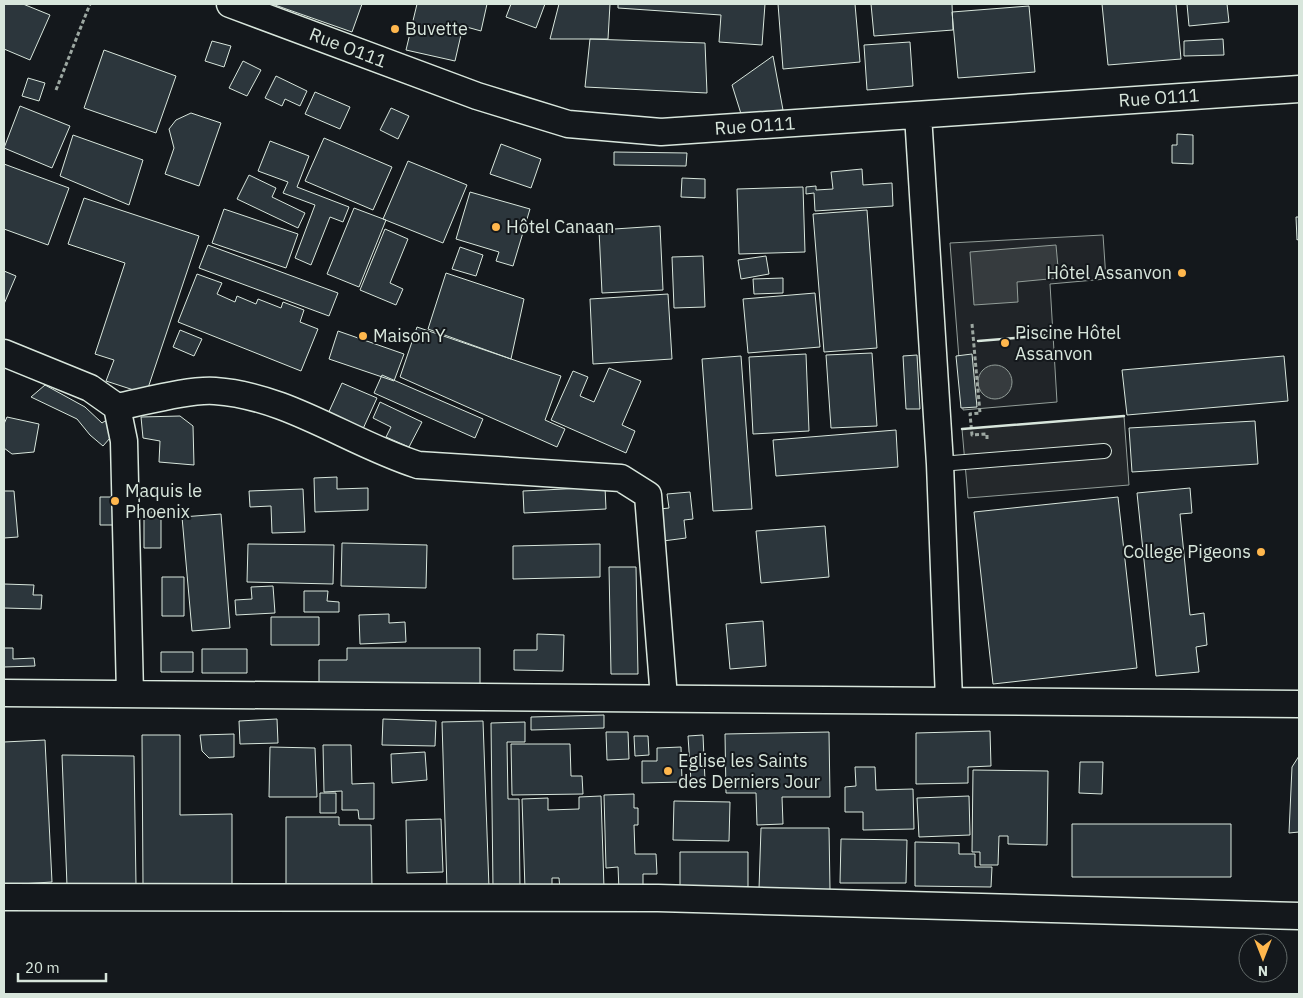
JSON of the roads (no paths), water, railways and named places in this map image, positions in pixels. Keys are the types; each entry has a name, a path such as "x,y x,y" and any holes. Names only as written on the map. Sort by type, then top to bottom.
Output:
{"street":[{"name":"Rue O111","path":"230,4 477,96 568,124 661,132 1299,89"},
{"path":"918,115 940,464 949,700"},
{"path":"4,353 90,388 117,407 124,441 130,694"},
{"path":"117,407 213,390 257,397 324,424 397,458 418,465 621,478 648,495 664,698"},
{"path":"4,693 1299,704"},
{"path":"4,897 658,898 1299,916"}],"lane":[{"path":"940,464 1104,451"}],"place":[{"name":"Buvette","path":"395,29"},
{"name":"Hôtel Canaan","path":"496,227"},
{"name":"Hôtel Assanvon","path":"1182,273"},
{"name":"Maison Y","path":"363,336"},
{"name":"Piscine Hôtel Assanvon","path":"1005,343"},
{"name":"Maquis le Phoenix","path":"115,501"},
{"name":"College Pigeons","path":"1261,552"},
{"name":"Eglise les Saints des Derniers Jour","path":"668,771"}]}
